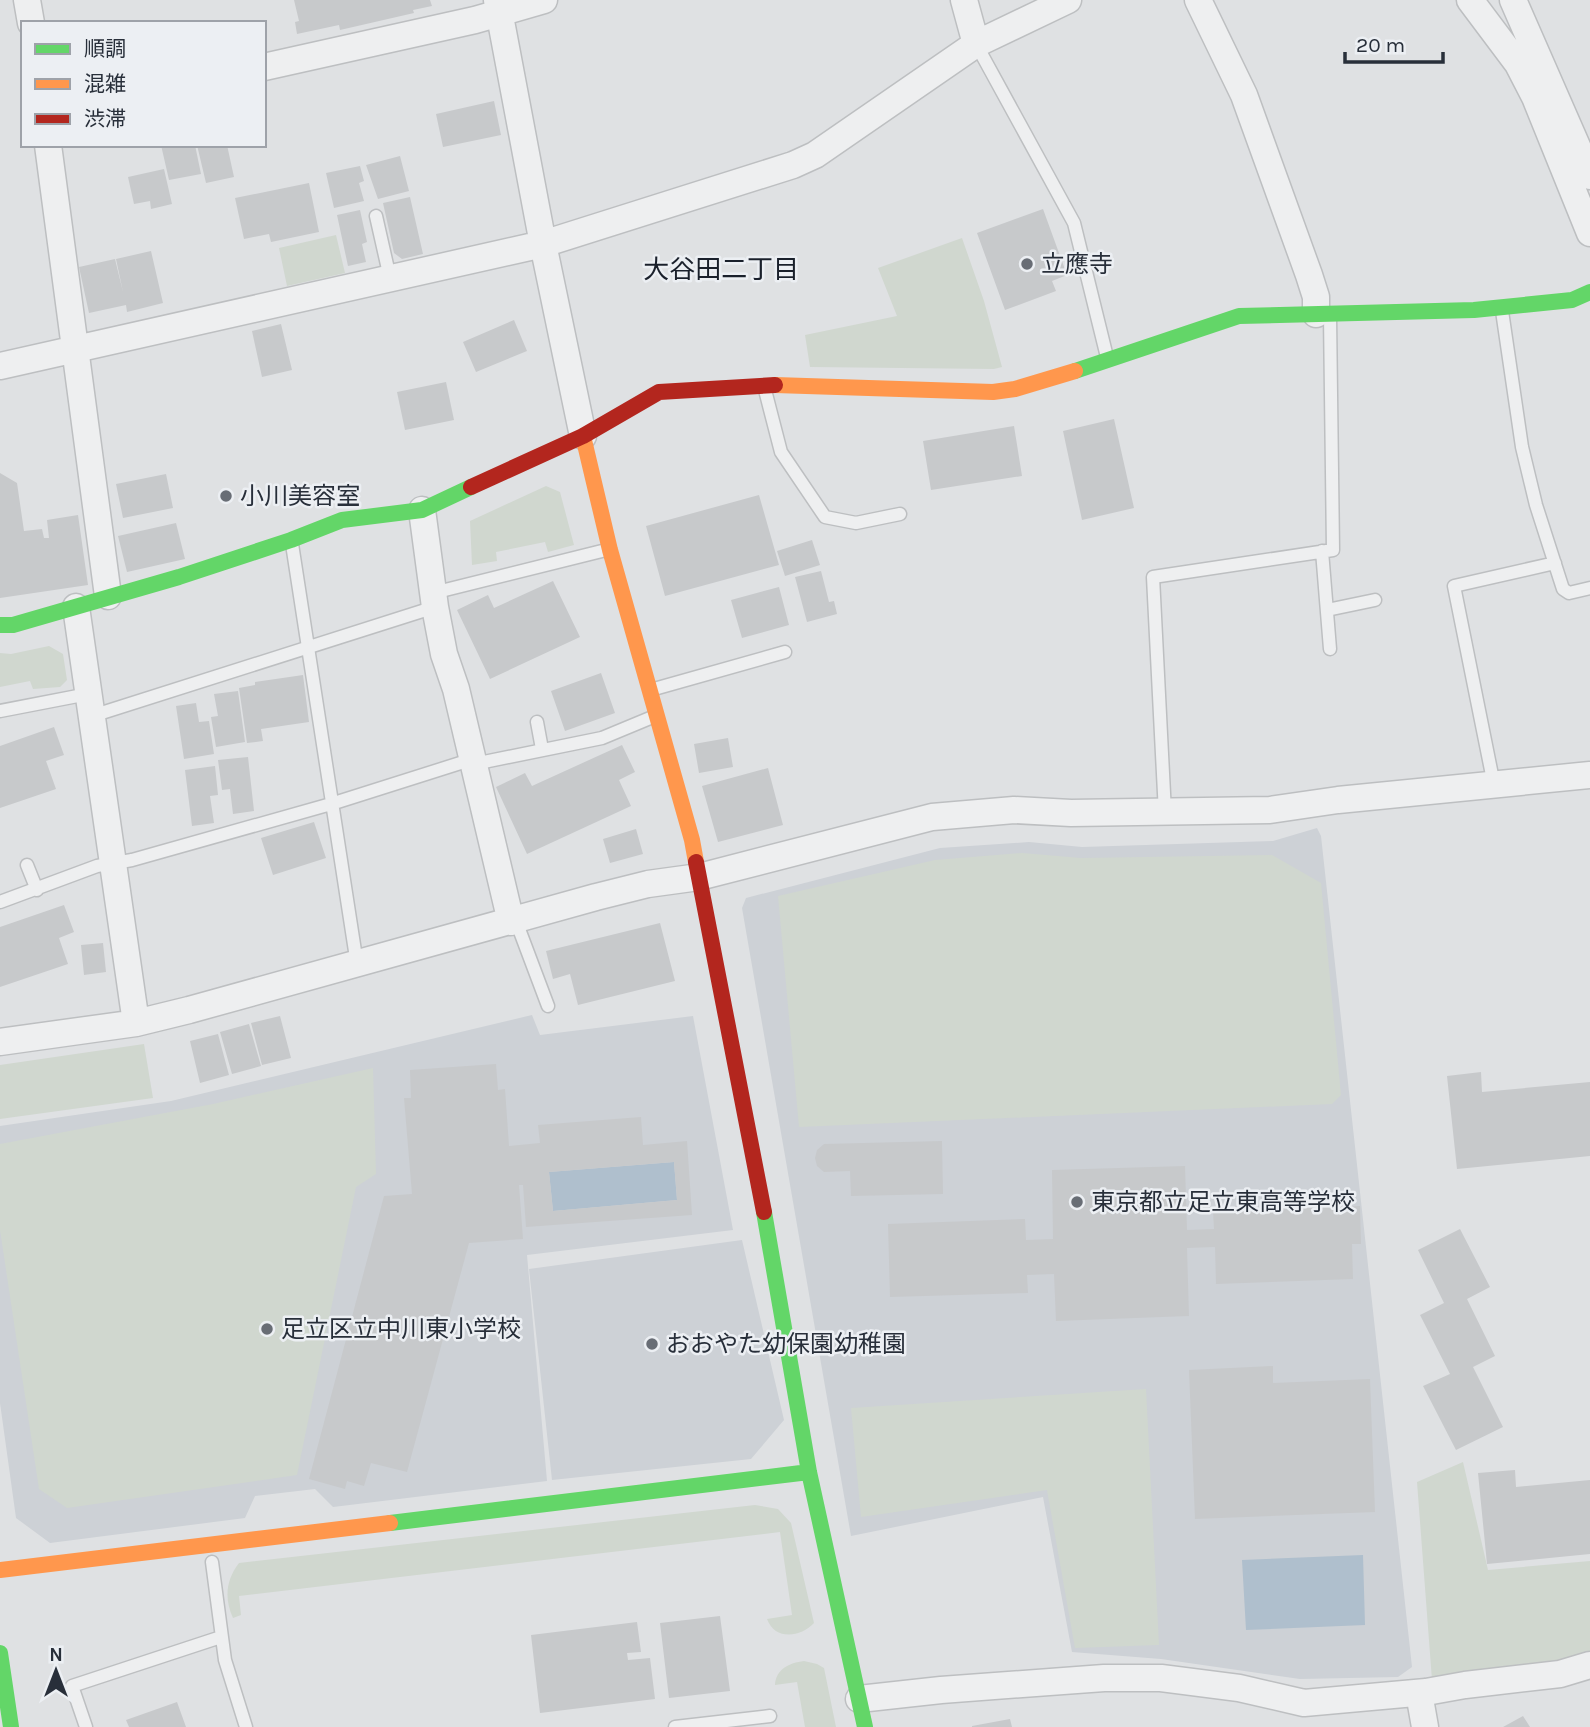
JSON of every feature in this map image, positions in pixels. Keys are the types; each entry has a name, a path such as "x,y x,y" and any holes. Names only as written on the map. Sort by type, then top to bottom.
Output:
{"street":[{"path":"27,0 31,21"},
{"path":"266,66 499,7 544,0"},
{"path":"964,0 976,44"},
{"path":"0,366 543,244 793,165 815,155 976,44 1068,0"},
{"path":"1198,0 1249,108 1323,314"},
{"path":"1471,0 1543,93 1590,176"},
{"path":"1513,0 1590,233"},
{"path":"499,7 543,244 583,436 610,550 692,840 769,1238 809,1472 865,1727"},
{"path":"48,147 108,596"},
{"path":"0,625 13,625 179,577 342,520 422,510 583,436 659,392 764,386 993,392 1015,389 1108,361 1239,316 1382,314 1502,307 1572,300 1590,292"},
{"path":"422,510 444,653 456,690 514,921"},
{"path":"76,607 136,1023"},
{"path":"0,1042 136,1023 648,884 698,877 932,817 1014,810 1165,813 1270,810 1338,800 1590,775"},
{"path":"0,1570 809,1472"},
{"path":"0,1653 10,1727"},
{"path":"859,1699 1104,1678 1174,1680 1239,1688 1304,1703 1419,1693 1560,1674 1590,1665"},
{"path":"1419,1693 1425,1727"}],"lane":[{"path":"976,44 1074,223 1108,361"},
{"path":"376,216 390,278"},
{"path":"1502,307 1522,447 1536,505 1563,589 1569,593 1590,588"},
{"path":"1165,813 1153,577 1332,550 1323,314"},
{"path":"764,386 781,452 825,517 856,523 900,514"},
{"path":"291,540 357,964"},
{"path":"0,711 90,705 306,648 434,600 610,550"},
{"path":"1322,551 1330,649"},
{"path":"1494,785 1454,586 1555,563"},
{"path":"1327,610 1375,600"},
{"path":"649,690 785,652"},
{"path":"0,902 97,866 113,865 473,761 602,738 656,716"},
{"path":"537,722 542,749"},
{"path":"27,865 37,890"},
{"path":"514,921 548,1006"},
{"path":"212,1562 221,1637 233,1689 246,1727"},
{"path":"86,1727 72,1686 221,1637"},
{"path":"675,1727 770,1716"}],"shaded area":[{"path":"336,235 345,273 287,286 279,248"},
{"path":"962,238 984,301 1002,367 810,367 805,335 897,316 878,268"},
{"path":"546,486 560,492 574,545 548,552 545,542 496,552 497,561 472,565 470,521"},
{"path":"49,646 63,654 67,680 60,687 33,689 30,681 0,687 0,653 11,654"},
{"name":"東京都立足立東高等学校","path":"1317,828 1321,836 1412,1667 1398,1677 1300,1679 1161,1659 1072,1652 1043,1497 851,1536 742,908 746,898 940,848 1029,842 1082,847 1273,841"},
{"path":"1022,853 1081,858 1272,855 1321,883 1341,1095 1332,1104 799,1127 778,896 935,860"},
{"name":"足立区立中川東小学校","path":"532,1015 540,1035 693,1016 733,1230 527,1255 547,1481 333,1507 315,1489 255,1496 245,1518 50,1543 16,1518 0,1403 0,1126 171,1101"},
{"path":"144,1044 153,1098 0,1119 0,1065"},
{"path":"373,1068 376,1174 356,1187 297,1475 67,1508 39,1489 0,1230 0,1144 213,1104"},
{"name":"おおやた幼保園幼稚園","path":"742,1240 784,1420 751,1459 552,1480 529,1269"},
{"path":"1146,1389 1159,1645 1075,1648 1047,1490 861,1517 851,1408"},
{"path":"1463,1462 1488,1570 1590,1561 1590,1653 1571,1659 1432,1680 1417,1482"},
{"path":"755,1505 778,1509 791,1523 814,1623 796,1634 776,1631 767,1619 792,1615 780,1532 239,1596 241,1615 233,1618 228,1603 229,1583 239,1563"},
{"path":"804,1661 824,1668 836,1727 805,1727 797,1682 775,1685 784,1668"}],"water":[{"path":"674,1162 677,1200 553,1211 549,1172"},
{"path":"1363,1555 1365,1625 1246,1630 1242,1560"}],"building":[{"path":"294,0 430,0 432,6 413,10 414,13 340,30 339,25 297,34 295,22 299,21"},
{"path":"494,101 501,135 443,147 436,114"},
{"path":"161,147 195,147 201,174 169,180"},
{"path":"197,147 227,147 234,177 206,183"},
{"path":"400,156 409,191 378,199 366,165"},
{"path":"360,166 364,181 359,183 364,201 334,208 326,173"},
{"path":"164,169 172,204 151,209 150,201 134,204 128,177"},
{"path":"309,183 319,232 271,242 269,234 244,239 235,198"},
{"path":"410,197 423,254 402,259 394,253 383,203"},
{"path":"1043,209 1067,275 1052,281 1056,291 1005,310 977,233"},
{"path":"360,210 367,242 362,244 366,262 348,266 337,215"},
{"path":"151,251 163,303 127,312 126,305 89,313 79,267 115,259 123,292 116,259"},
{"path":"514,320 527,351 476,372 463,342"},
{"path":"281,324 292,370 262,377 252,331"},
{"path":"446,382 454,420 405,430 397,392"},
{"path":"1114,419 1134,508 1082,520 1063,431"},
{"path":"1014,426 1022,476 931,490 923,441"},
{"path":"0,473 17,483 24,531 42,529 44,538 49,538 47,520 78,515 88,585 0,598"},
{"path":"166,474 173,508 123,518 116,484"},
{"path":"759,495 779,565 665,596 646,526"},
{"path":"176,523 185,559 127,572 118,536"},
{"path":"812,540 820,565 785,576 777,551"},
{"path":"821,571 829,602 834,601 837,614 807,622 795,577"},
{"path":"553,581 580,637 490,679 457,610 488,595 494,608"},
{"path":"779,587 789,625 742,638 731,600"},
{"path":"601,673 615,713 565,731 551,691"},
{"path":"303,675 309,722 261,729 263,741 247,743 239,688 255,685 255,682"},
{"path":"238,691 245,742 216,747 211,717 218,716 214,694"},
{"path":"196,703 199,722 209,721 214,754 184,759 176,706"},
{"path":"54,727 64,755 46,761 56,789 0,808 0,746"},
{"path":"728,738 733,767 699,773 694,744"},
{"path":"622,745 635,772 619,780 631,806 527,854 496,787 525,773 532,786"},
{"path":"248,757 254,811 233,814 230,789 222,790 218,760"},
{"path":"215,766 218,795 210,796 214,823 192,826 185,770"},
{"path":"768,768 783,825 718,842 702,786"},
{"path":"314,822 326,858 273,875 261,838"},
{"path":"636,829 643,854 610,863 603,839"},
{"path":"64,905 74,932 59,938 68,964 0,987 0,927"},
{"path":"660,923 675,981 578,1005 570,974 553,979 546,951"},
{"path":"103,943 106,972 84,975 81,945"},
{"path":"280,1016 291,1058 262,1065 251,1023"},
{"path":"249,1024 261,1066 232,1074 220,1032"},
{"path":"218,1034 229,1075 200,1083 190,1041"},
{"path":"496,1064 498,1090 505,1089 509,1146 540,1143 538,1125 641,1117 643,1145 687,1141 692,1215 526,1227 523,1185 519,1185 523,1239 469,1243 407,1472 371,1463 364,1486 347,1481 345,1489 309,1479 384,1196 412,1194 404,1098 411,1098 410,1070","holes":["674,1162 677,1200 553,1211 549,1172"]},
{"path":"1481,1072 1482,1092 1590,1082 1590,1156 1457,1169 1447,1076"},
{"path":"942,1141 943,1194 851,1196 850,1171 824,1172 817,1166 815,1158 817,1150 824,1144"},
{"path":"1185,1166 1187,1230 1214,1229 1213,1211 1360,1206 1361,1244 1352,1244 1353,1279 1216,1284 1215,1247 1187,1248 1189,1316 1056,1321 1054,1274 1027,1275 1028,1293 890,1297 888,1224 1025,1219 1026,1240 1053,1239 1052,1170"},
{"path":"1460,1229 1490,1287 1467,1299 1495,1356 1473,1367 1503,1427 1456,1450 1423,1386 1450,1374 1420,1315 1444,1303 1418,1250"},
{"path":"1273,1366 1273,1383 1370,1379 1375,1512 1195,1519 1189,1370"},
{"path":"1515,1470 1516,1487 1590,1480 1590,1554 1487,1564 1478,1473"},
{"path":"720,1616 730,1691 669,1698 660,1623"},
{"path":"637,1622 641,1652 627,1653 628,1660 650,1658 655,1699 540,1713 531,1635"},
{"path":"177,1702 186,1727 129,1727 126,1720"},
{"path":"1523,1716 1530,1727 1503,1727"},
{"path":"1010,1719 1012,1727 972,1727 972,1726"}],"traffic: fast":[{"path":"1075,371 1239,316 1474,310 1572,300 1590,292"},
{"path":"0,625 13,625 179,577 342,520 422,510 471,487"},
{"path":"764,1212 809,1472 865,1727"},
{"path":"390,1523 809,1472"},
{"path":"0,1653 11,1727"}],"traffic: slow":[{"path":"775,385 993,392 1015,389 1075,371"},
{"path":"583,436 610,550 696,862"},
{"path":"0,1570 390,1523"}],"traffic: jam":[{"path":"471,487 583,436 659,392 775,385"},
{"path":"696,862 764,1212"}],"place":[{"name":"立應寺","path":"1027,264"},
{"name":"小川美容室","path":"226,496"},
{"name":"東京都立足立東高等学校","path":"1077,1202"},
{"name":"足立区立中川東小学校","path":"267,1329"},
{"name":"おおやた幼保園幼稚園","path":"652,1344"}],"district":[{"name":"大谷田二丁目","path":"721,269"}]}
